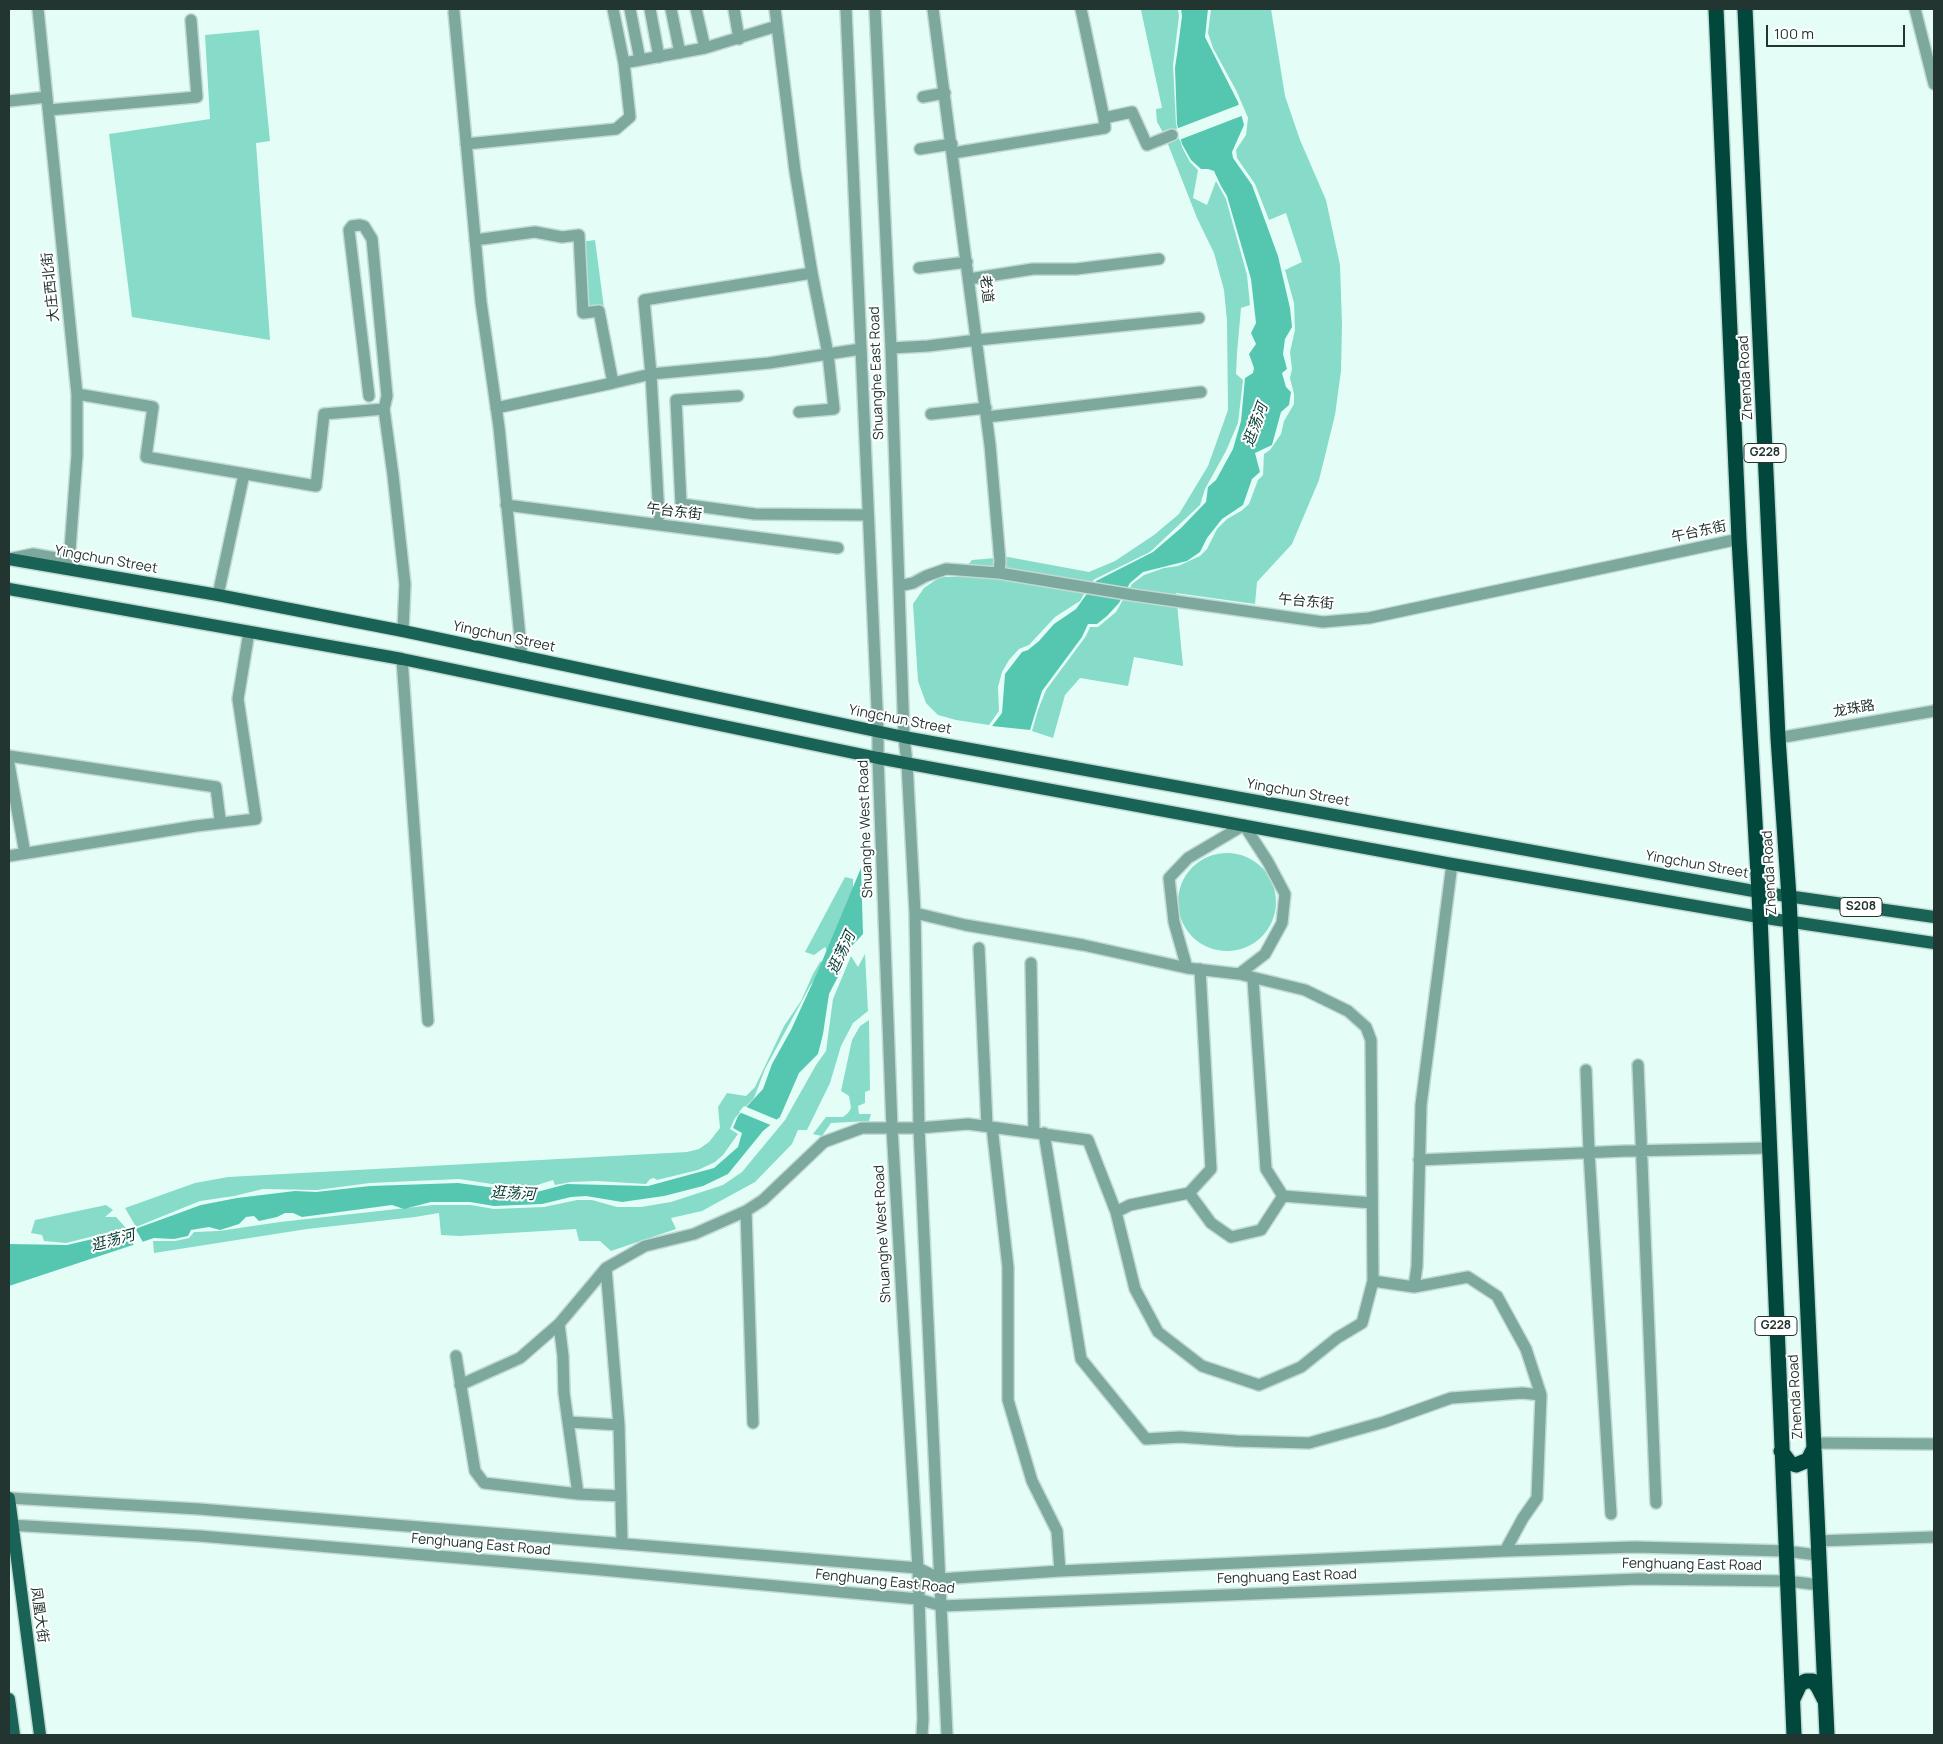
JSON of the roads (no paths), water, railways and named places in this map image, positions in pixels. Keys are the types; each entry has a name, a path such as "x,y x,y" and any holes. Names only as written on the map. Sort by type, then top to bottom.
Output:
{"highway":[{"name":"Zhenda Road","path":"1716,9 1739,539 1758,892 1794,1735"},
{"name":"Zhenda Road","path":"1745,9 1778,738 1788,896 1827,1735"},
{"path":"1781,1452 1790,1463 1796,1465 1808,1460 1814,1446"},
{"path":"1792,1704 1795,1691 1800,1684 1806,1681 1813,1681 1825,1700"}],"main road":[{"name":"Yingchun Street","path":"9,559 218,595 403,631 904,737 1788,896"},
{"path":"9,589 402,659 878,758 1452,864 1789,922"},
{"name":"S208","path":"1788,896 1934,917"},
{"name":"S208","path":"1789,922 1934,943"},
{"name":"凤凰大街","path":"9,1498 11,1525 40,1735"},
{"path":"9,1699 14,1735"}],"street":[{"name":"大庄西北街","path":"38,9 76,394 77,456 69,563"},
{"path":"466,144 616,129 630,117 624,63 613,9"},
{"path":"630,9 640,60"},
{"path":"650,9 659,57"},
{"path":"671,9 680,53"},
{"path":"696,9 705,48"},
{"path":"734,9 739,39"},
{"path":"775,9 795,171 812,274 828,354 834,409 799,412"},
{"name":"Shuanghe East Road","path":"846,9 878,731"},
{"name":"Shuanghe East Road","path":"875,9 891,348 904,737"},
{"name":"老道","path":"934,9 986,413 1000,561 998,573"},
{"path":"920,149 952,149 1105,128 1081,9"},
{"path":"1915,9 1934,84"},
{"path":"454,12 481,302 496,408 522,657"},
{"path":"49,110 198,97 191,20"},
{"path":"624,63 705,48 777,26"},
{"path":"923,97 945,93"},
{"path":"9,101 47,98"},
{"path":"1104,118 1132,112 1147,145 1172,135"},
{"path":"369,396 348,230 352,226 360,225 364,226 372,239 387,396 384,409 405,584 403,631"},
{"path":"475,240 535,232 562,237 579,236 583,313 599,311 613,383"},
{"path":"969,279 1033,269 1076,269 1158,259"},
{"path":"919,268 967,262"},
{"path":"658,516 651,374 644,300 812,274"},
{"path":"891,348 928,346 1199,318"},
{"path":"496,408 651,374 770,363 862,349"},
{"path":"931,414 986,413 1200,392"},
{"path":"76,394 153,407 146,457 316,486 324,414 384,409"},
{"path":"738,396 676,400 681,504 755,514 868,515"},
{"path":"218,595 244,474"},
{"name":"午台东街","path":"506,505 838,548"},
{"name":"午台东街","path":"899,586 913,583 946,569 998,573 1133,595 1323,622 1369,618 1739,539"},
{"path":"9,559 33,554 56,558 90,572"},
{"path":"9,856 256,818 238,699 249,632"},
{"path":"402,659 428,1022"},
{"name":"龙珠路","path":"1778,738 1934,711"},
{"name":"Shuanghe West Road","path":"878,731 892,1128 918,1568 922,1735"},
{"path":"904,737 915,913 919,1128 947,1735"},
{"path":"9,756 216,788 220,819"},
{"path":"9,764 24,848"},
{"path":"1188,968 1174,922 1169,878 1188,858 1244,826 1268,862 1285,894 1282,924 1265,954 1239,974"},
{"path":"1414,1288 1417,1266 1421,1105 1452,864"},
{"path":"460,1386 520,1358 559,1324 606,1268 645,1246 694,1234 746,1211 763,1200 824,1142 862,1128 919,1128 968,1124 1088,1140 1116,1212 1135,1289 1158,1332 1202,1366 1259,1385 1301,1367 1337,1338 1362,1323 1373,1281 1371,1040 1366,1027 1348,1011 1305,990 1253,979 1239,974 1188,968 1084,945 965,925 915,913"},
{"path":"979,948 989,1126 1008,1267 1008,1400 1032,1481 1057,1531 1060,1571"},
{"path":"1030,963 1039,1132 1081,1359 1146,1439 1180,1436 1237,1441 1309,1442 1384,1422 1451,1398 1522,1393 1541,1396"},
{"path":"1116,1212 1130,1205 1189,1193 1210,1168 1200,969"},
{"path":"1253,979 1266,1169 1283,1196"},
{"path":"1638,1065 1640,1151 1656,1503"},
{"path":"1586,1070 1589,1152 1611,1514"},
{"path":"1419,1160 1589,1152 1768,1148"},
{"path":"1189,1193 1211,1223 1231,1237 1261,1230 1283,1196"},
{"path":"1283,1196 1372,1203"},
{"path":"746,1211 753,1423"},
{"path":"606,1268 619,1425 622,1544"},
{"path":"1373,1281 1414,1288 1468,1277 1497,1296 1526,1349 1541,1396 1537,1498 1504,1551"},
{"path":"559,1324 563,1356 564,1393 578,1494"},
{"path":"456,1356 475,1471 484,1483 578,1494 621,1496"},
{"path":"569,1422 619,1425"},
{"path":"1814,1446 1934,1444"},
{"name":"Fenghuang East Road","path":"9,1498 199,1509 918,1568 940,1579 1060,1571 1504,1551 1635,1547 1786,1552 1934,1537"},
{"name":"Fenghuang East Road","path":"11,1525 210,1537 918,1599 942,1606 1629,1579 1787,1582 1820,1585"}],"water":[{"name":"逛荡河","path":"1181,9 1208,9 1205,37 1238,102 1244,125 1232,152 1233,158 1252,185 1278,256 1290,308 1292,327 1285,339 1283,354 1287,369 1282,373 1286,387 1291,392 1289,405 1281,412 1272,445 1255,453 1260,472 1252,479 1243,505 1222,519 1207,538 1200,552 1187,561 1143,572 1130,583 1119,603 1107,616 1097,624 1088,624 1082,637 1042,691 1030,730 992,726 1002,713 1005,674 1022,652 1028,650 1054,624 1076,609 1096,581 1153,552 1181,528 1206,502 1208,487 1216,480 1233,449 1241,421 1245,378 1253,373 1254,368 1249,354 1256,344 1251,333 1256,323 1251,279 1227,196 1214,171 1201,169 1191,160 1182,144 1177,124 1175,68 1182,16"},
{"name":"逛荡河","path":"861,868 863,934 850,948 829,994 818,1054 799,1073 780,1117 763,1131 728,1174 703,1186 664,1196 622,1202 586,1196 571,1197 542,1204 494,1206 470,1202 431,1202 404,1209 392,1205 302,1217 293,1213 285,1213 259,1221 254,1216 246,1217 239,1224 220,1230 209,1227 191,1230 188,1236 174,1239 154,1238 9,1286 9,1244 67,1245 135,1229 201,1205 237,1198 295,1191 316,1192 370,1186 458,1183 533,1193 567,1184 648,1186 714,1168 738,1147 742,1133 733,1128 738,1116 763,1089 772,1064 791,1030 818,971"}]}
